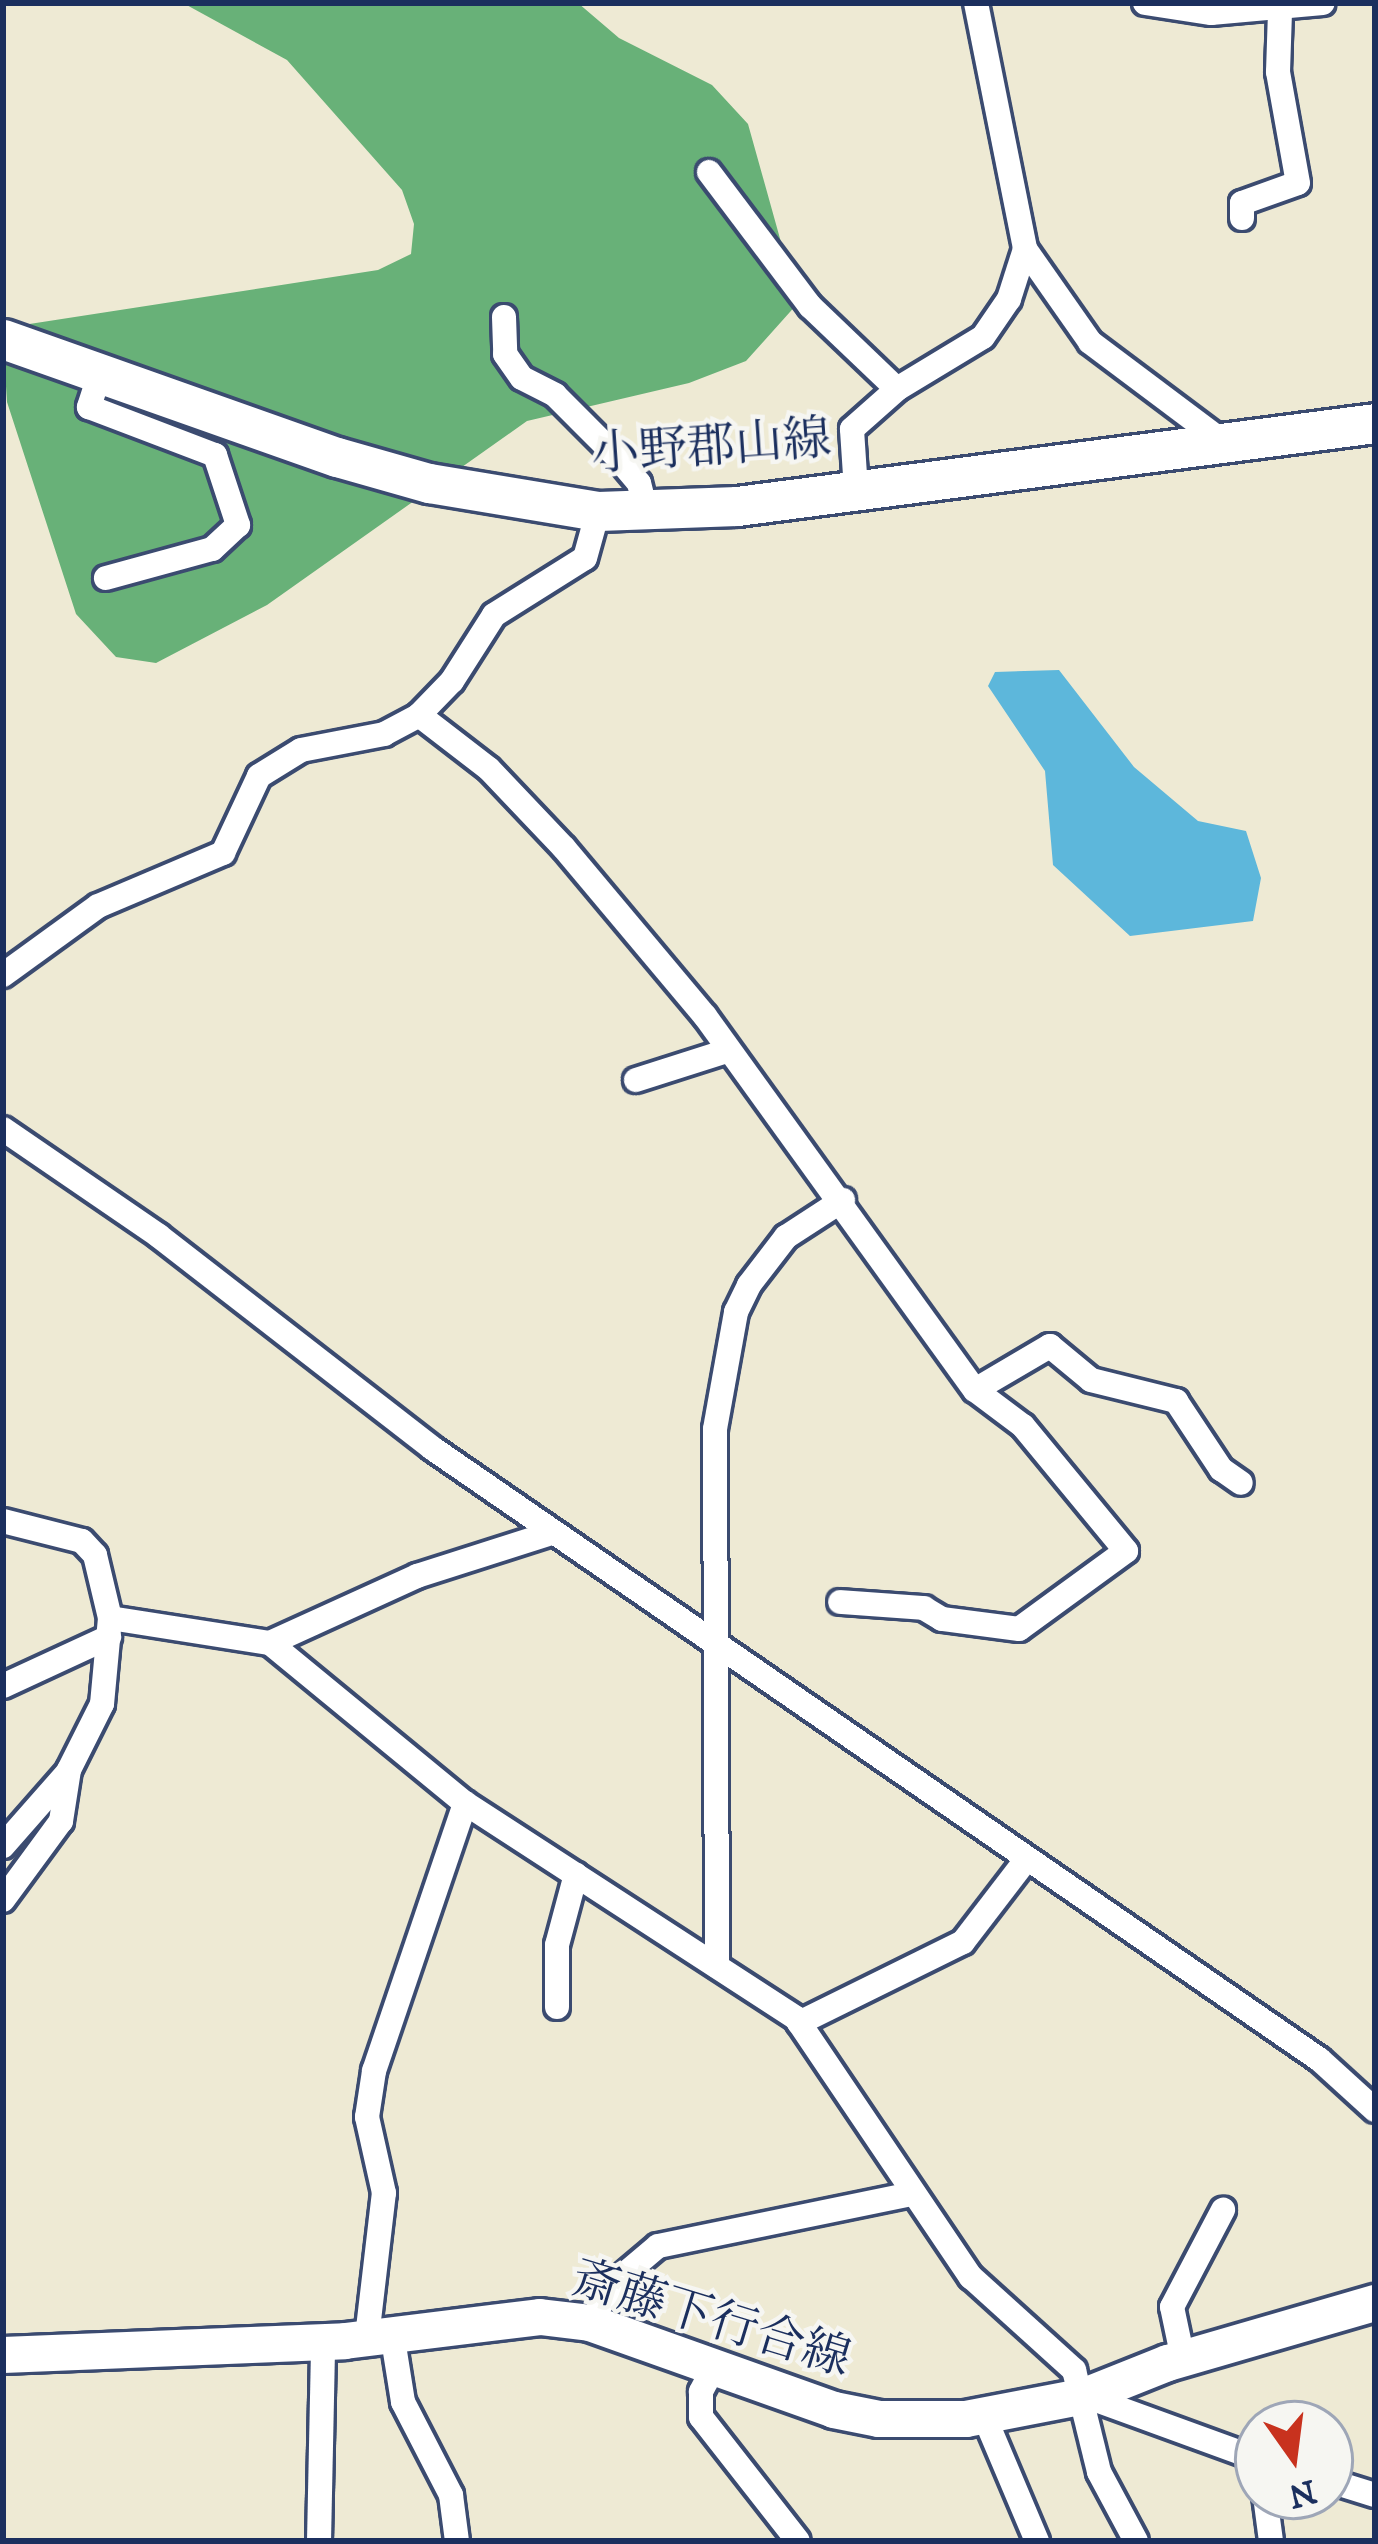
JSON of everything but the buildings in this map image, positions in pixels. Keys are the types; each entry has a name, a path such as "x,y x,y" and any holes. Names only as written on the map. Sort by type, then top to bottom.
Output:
{"main road":[{"name":"小野郡山線","path":"3,339 430,483 598,512 646,512 856,490 1375,423"},
{"name":"斎藤下行合線","path":"3,2355 323,2342 476,2320 590,2323 713,2368 879,2419 985,2418 1085,2396 1183,2359 1375,2302"}],"street":[{"path":"976,3 1025,249 1090,342 1222,442"},
{"path":"1145,3 1280,11 1323,3"},
{"path":"1242,218 1242,203 1298,183 1278,72 1280,11"},
{"path":"709,172 810,306 897,389"},
{"path":"856,490 852,429 897,389 983,337 1009,299 1025,249"},
{"path":"504,317 505,354 522,379 555,395 617,457 639,483 646,512"},
{"path":"100,373 89,407 215,454 238,525 212,549 106,578"},
{"path":"3,975 98,906 223,853 259,776 301,750 385,734 418,715 452,681 494,615 584,558 598,512"},
{"path":"418,715 488,769 564,848 705,1016 724,1052 843,1200 975,1390 1023,1426 1126,1551 1018,1629 942,1619 924,1608 840,1602"},
{"path":"637,1080 724,1052"},
{"path":"3,1129 552,1532 1320,2060 1375,2110"},
{"path":"717,1966 715,1429 736,1312 766,1257 843,1200"},
{"path":"975,1390 1050,1346 1091,1380 1176,1401 1221,1469 1241,1483"},
{"path":"3,1521 82,1541 95,1555 110,1627 102,1704 69,1770 3,1846"},
{"path":"3,1686 110,1627 270,1643 417,1576 552,1532"},
{"path":"270,1643 465,1803 800,2023 971,2277 1074,2370 1085,2396 1099,2473 1136,2541"},
{"path":"3,1900 62,1821 69,1770"},
{"path":"457,2541 452,2495 403,2402 379,2336 384,2192 367,2117 374,2071 465,1803"},
{"path":"800,2023 963,1942 1026,1860"},
{"path":"557,2007 557,1946 576,1874"},
{"path":"590,2323 613,2284 658,2246 911,2194"},
{"path":"1183,2359 1172,2307 1223,2210"},
{"path":"319,2541 323,2342"},
{"path":"713,2368 701,2392 701,2417 791,2539"},
{"path":"1085,2396 1234,2450"},
{"path":"985,2418 1037,2541"}],"green space":[{"path":"183,3 578,3 619,38 712,85 748,124 798,303 746,361 689,383 527,421 267,605 156,663 116,657 76,614 7,402 3,340 10,327 378,270 411,254 414,224 402,190 287,60"}],"water":[{"path":"1059,670 1134,767 1198,821 1246,831 1261,878 1253,921 1130,936 1053,865 1045,771 988,686 995,672"}]}
